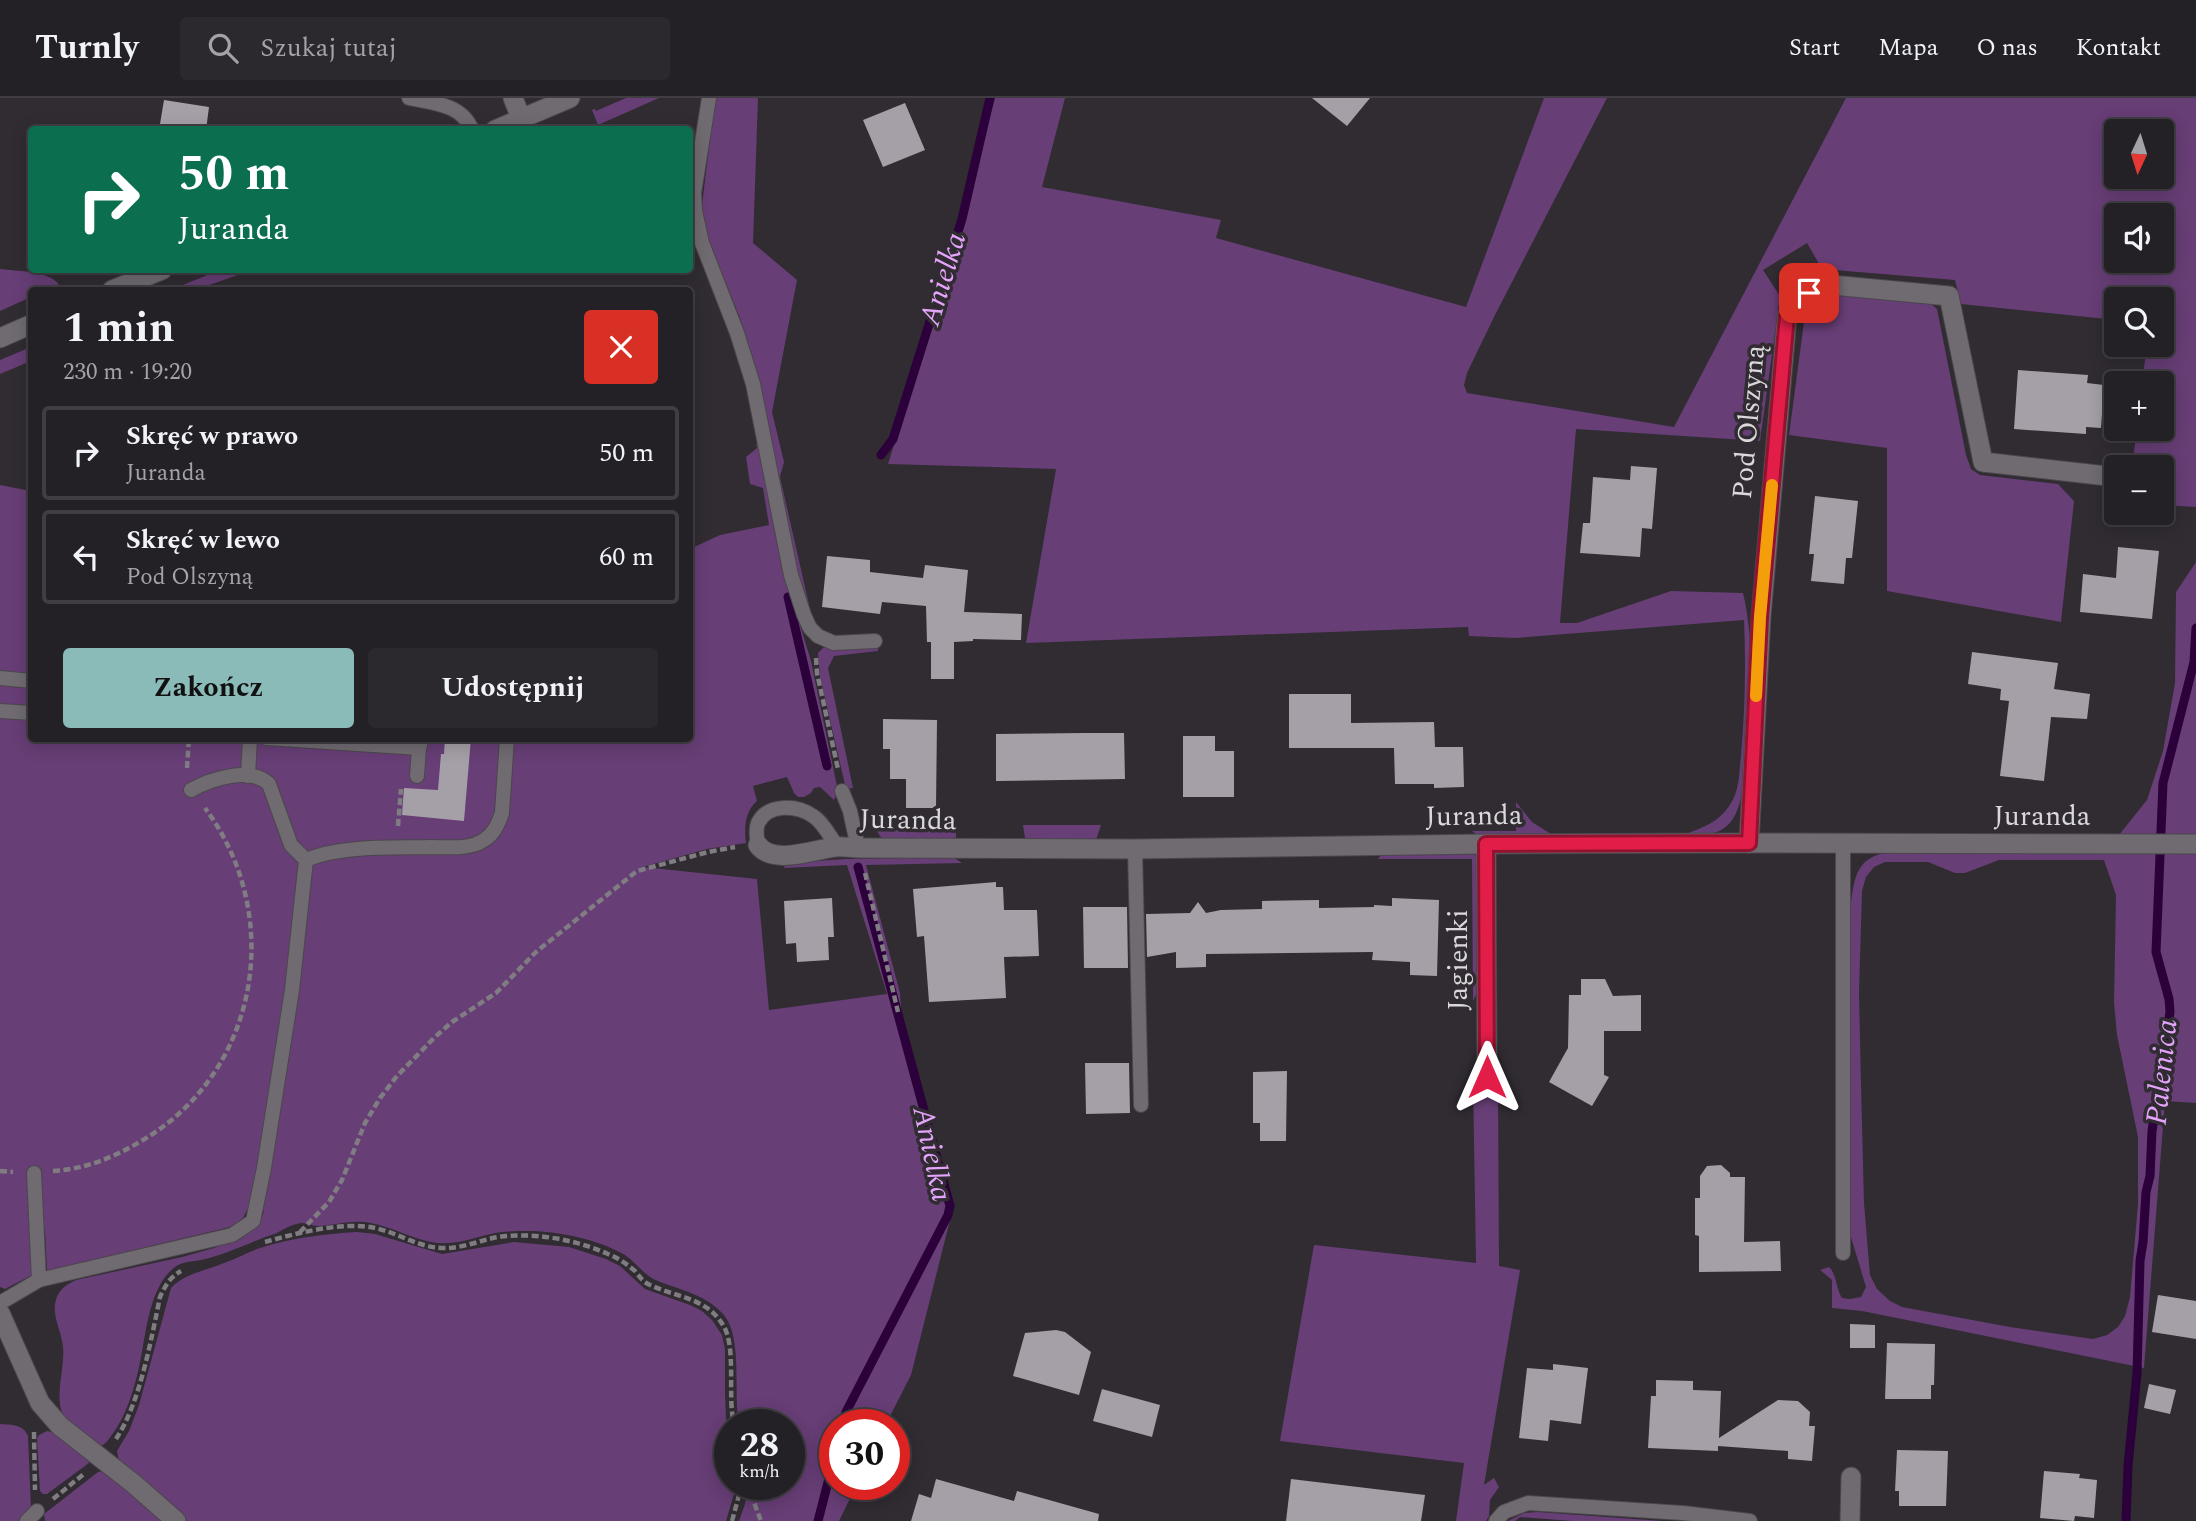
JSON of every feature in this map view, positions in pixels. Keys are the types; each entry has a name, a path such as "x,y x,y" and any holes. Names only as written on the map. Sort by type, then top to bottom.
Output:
{"street":[{"path":"513,98 521,118"},
{"path":"504,126 570,98"},
{"path":"120,287 154,273"},
{"name":"Pod Olszyną","path":"1749,843 1760,617 1787,316 1797,303 1821,284 1949,296 1983,462 2104,476"},
{"path":"0,338 28,326"},
{"name":"Juranda","path":"758,845 762,851 773,855 804,854 837,846 1135,849 1486,844 2186,844"},
{"name":"Jagienki","path":"1486,844 1487,1077"},
{"path":"0,1313 40,1403 60,1426 176,1521"},
{"path":"1850,1521 1851,1478"}],"lane":[{"path":"408,98 452,107 468,120 470,126"},
{"path":"709,98 694,193 698,227 753,384 791,575 804,615 810,628 818,636 834,643 875,641"},
{"path":"0,678 28,681"},
{"path":"0,711 28,713"},
{"path":"248,776 250,742"},
{"path":"389,742 420,743 417,776"},
{"path":"306,860 329,852 466,846 486,840 498,825 502,813 507,742"},
{"path":"191,790 232,776 264,780 269,785 291,845 306,860"},
{"path":"842,791 860,848"},
{"path":"758,845 756,830 759,821 766,814 782,808 799,808 816,817 837,846"},
{"path":"1843,844 1843,1253"},
{"path":"1135,849 1141,1105"},
{"path":"0,1303 39,1280 232,1234 253,1221 292,990 306,860"},
{"path":"34,1173 39,1280"},
{"path":"1496,1521 1504,1512 1528,1503 1683,1513 1751,1521"}],"path":[{"path":"818,636 817,673 842,791"},
{"path":"0,1171 61,1171 98,1162 153,1134 186,1108 199,1092 222,1061 237,1029 250,979 250,914 245,888 229,845 214,820 185,784 189,742"},
{"path":"397,848 402,785 409,777 417,776"},
{"path":"299,1233 329,1202 342,1180 365,1123 380,1098 418,1053 443,1030 496,993 536,952 637,872 708,852 758,845"},
{"path":"860,848 898,1013"},
{"path":"257,1244 299,1233 367,1227 427,1246 443,1248 494,1238 523,1236 550,1238 607,1253 624,1262 649,1285 700,1303 715,1314 725,1327 729,1343 733,1409"},
{"path":"32,1516 102,1460 123,1428 134,1401 160,1297 174,1275 187,1268"},
{"path":"32,1516 33,1435 40,1403"},
{"path":"732,1521 739,1500"},
{"path":"751,1500 761,1521"}],"shaded area":[{"path":"626,98 659,98 598,125 592,110 596,111"},
{"path":"715,98 758,98 753,243 797,280 772,412 784,462 780,477 812,618 797,569 753,360 702,219"},
{"path":"995,98 1065,98 1042,187 1221,220 1216,238 1466,307 1544,98 1607,98 1495,315 1467,373 1464,385 1467,393 1674,427 1846,98 2196,98 2196,507 2174,506 2174,455 2134,455 2135,441 2174,441 2174,371 2144,371 2145,357 2174,357 2174,287 2104,287 2104,319 1961,304 1955,280 1822,269 1807,243 1763,270 1780,296 1760,441 1576,429 1560,623 1577,623 1671,591 1743,593 1751,665 1743,788 1731,821 1718,832 1683,835 1716,820 1727,810 1736,792 1744,705 1744,620 1515,638 1469,636 1468,627 1026,643 1056,469 888,464 951,261"},
{"path":"0,269 41,274 55,280 59,285 28,287 28,298 0,311"},
{"path":"212,273 243,273 204,287 178,287"},
{"path":"1825,293 1930,303 1937,309 1971,469 1980,475 2058,484 2074,501 2061,622 1887,591 1887,448 1789,435 1806,307"},
{"path":"28,348 28,362 0,374 0,360"},
{"path":"758,444 782,566 811,661 838,791 834,800 820,787 814,788 804,797 798,797 787,777 753,786 757,801 746,820 746,843 707,849 643,867 757,879 769,1010 887,994 847,865 784,868 786,863 953,857 962,863 866,865 900,993 902,1026 953,1208 911,1375 894,1409 819,1409 819,1500 849,1500 839,1521 739,1521 746,1500 805,1500 805,1409 737,1409 734,1338 730,1325 717,1308 693,1294 653,1279 625,1255 604,1245 568,1235 544,1232 500,1232 459,1242 437,1243 364,1222 318,1226 302,1223 221,1254 178,1265 166,1276 153,1301 138,1372 126,1411 109,1439 99,1447 73,1428 62,1413 59,1397 63,1347 55,1309 60,1292 76,1280 214,1248 259,1225 264,1211 247,1210 241,1222 230,1227 47,1271 45,1230 30,1231 32,1275 5,1289 0,1287 0,485 28,490 28,742 693,742 693,548 720,535 769,525 763,488 750,484 746,457"},
{"path":"2196,562 2196,836 2119,835 2147,800 2163,751 2175,683 2176,592"},
{"path":"878,646 878,651 834,656 828,668 853,788 846,789 820,677 818,653 824,647 835,649"},
{"path":"1516,802 1532,822 1554,836 1480,837 1472,831 1516,831"},
{"path":"956,825 956,838 882,839 876,826"},
{"path":"1023,825 1101,825 1096,840 1028,841"},
{"path":"2196,852 2196,1103 2165,1101 2144,1368 1862,1311 1832,1308 1832,1280 1820,1270 1829,1267 1832,1270 1842,1298 1861,1297 1866,1287 1850,1234 1851,902 1861,866 1882,854","holes":["1999,860 2104,860 2116,895 2114,1003 2117,1035 2138,1137 2138,1204 2130,1297 2125,1316 2118,1327 2107,1335 2093,1339 1902,1307 1890,1301 1877,1289 1870,1275 1864,1203 1859,992 1862,891 1866,877 1874,867 1885,862 1928,862 1955,873 1965,873"]},
{"path":"1381,855 1478,856 1479,989 1473,1001 1472,859 1378,859"},
{"path":"1498,1080 1499,1266 1520,1270 1484,1485 1494,1478 1499,1487 1490,1500 1486,1521 1456,1521 1464,1463 1280,1441 1314,1245 1476,1263 1473,1081"},
{"path":"332,1234 375,1234 442,1254 514,1242 569,1247 606,1259 620,1266 645,1289 702,1311 722,1335 725,1349 726,1409 714,1409 714,1500 732,1500 726,1521 187,1521 119,1461 117,1451 129,1431 139,1405 171,1288 189,1276 260,1248"},
{"path":"0,1424 20,1427 28,1436 31,1509 20,1521 0,1521"},
{"path":"47,1431 87,1455 89,1463 47,1494 43,1494 40,1491 37,1439"},
{"path":"103,1471 164,1521 45,1521 44,1514 98,1472"},
{"path":"1524,1513 1662,1521 1572,1521 1520,1517 1515,1521 1508,1521"}],"building":[{"path":"1312,98 1370,98 1347,126"},
{"path":"164,100 209,107 207,126 160,126"},
{"path":"905,103 925,150 883,167 863,120"},
{"path":"2018,370 2088,375 2087,383 2104,385 2101,428 2086,427 2086,434 2014,429"},
{"path":"1631,466 1657,468 1652,529 1642,528 1640,557 1580,553 1583,523 1590,523 1593,477 1630,480"},
{"path":"1815,496 1858,501 1852,558 1846,558 1844,584 1811,581 1814,554 1809,554"},
{"path":"2118,547 2159,551 2152,619 2080,612 2083,574 2116,578"},
{"path":"827,556 870,560 870,572 923,578 925,565 968,570 964,612 1022,614 1021,640 973,639 954,642 954,679 931,679 931,642 927,642 926,606 882,602 880,614 822,607"},
{"path":"1972,652 2058,663 2054,689 2090,694 2087,719 2051,717 2044,781 2000,776 2009,701 2000,700 2001,689 1968,684"},
{"path":"1289,694 1351,694 1351,723 1434,722 1435,747 1463,747 1464,787 1434,788 1434,784 1395,784 1394,748 1289,748"},
{"path":"883,719 937,720 936,808 906,808 906,779 890,779 890,749 883,749"},
{"path":"1124,733 1125,779 996,781 996,734"},
{"path":"1183,736 1215,736 1215,751 1234,751 1234,797 1183,797"},
{"path":"445,742 471,742 464,821 402,815 404,788 438,790 441,754 444,754"},
{"path":"996,882 996,887 1003,887 1004,910 1037,910 1039,956 1004,957 1006,998 929,1002 924,936 917,937 913,889"},
{"path":"832,898 834,937 828,937 829,960 797,962 796,943 786,944 784,901"},
{"path":"1392,898 1439,900 1437,976 1410,975 1410,962 1372,960 1373,952 1206,954 1206,967 1176,968 1176,952 1147,957 1146,914 1190,913 1198,902 1206,913 1262,909 1262,901 1319,900 1319,908 1392,906"},
{"path":"1083,907 1127,907 1128,968 1084,968"},
{"path":"1581,979 1605,979 1613,996 1641,995 1641,1031 1604,1031 1604,1075 1609,1077 1592,1106 1549,1082 1568,1048 1569,995 1581,995"},
{"path":"1085,1063 1129,1063 1130,1113 1086,1114"},
{"path":"1287,1071 1286,1141 1260,1141 1260,1123 1253,1123 1253,1072"},
{"path":"1721,1165 1730,1173 1730,1177 1745,1177 1744,1242 1780,1241 1781,1271 1699,1272 1695,1198 1700,1198 1700,1176 1707,1166"},
{"path":"2158,1295 2196,1301 2196,1339 2152,1332"},
{"path":"1850,1324 1875,1325 1875,1348 1850,1348"},
{"path":"1056,1330 1065,1332 1091,1352 1079,1395 1013,1376 1025,1333"},
{"path":"1887,1343 1935,1344 1931,1399 1885,1399"},
{"path":"1553,1364 1588,1368 1581,1424 1550,1420 1548,1441 1519,1438 1527,1368 1553,1370"},
{"path":"1656,1380 1693,1381 1693,1390 1721,1391 1719,1438 1778,1400 1798,1401 1810,1412 1809,1426 1815,1426 1812,1461 1788,1459 1788,1451 1718,1446 1718,1451 1648,1448 1651,1396 1656,1396"},
{"path":"2149,1384 2176,1390 2170,1414 2144,1408"},
{"path":"1102,1389 1160,1405 1152,1437 1093,1421"},
{"path":"1897,1450 1948,1451 1946,1506 1899,1506 1899,1491 1895,1491"},
{"path":"2044,1471 2080,1474 2079,1478 2097,1480 2094,1518 2075,1516 2074,1521 2040,1518"},
{"path":"936,1479 1014,1501 1017,1491 1099,1514 1098,1521 911,1521 919,1494 931,1498"},
{"path":"1291,1479 1425,1495 1421,1521 1286,1521"}],"waterway":[{"name":"Anielka","path":"881,455 893,439 962,219 990,98"},
{"name":"Anielka","path":"788,597 827,766"},
{"name":"Palenica","path":"2126,1521 2137,1373 2140,1261 2146,1192 2150,1176 2152,1131 2170,1012 2156,952 2163,783 2194,662 2196,628"},
{"name":"Anielka","path":"848,1409 948,1215 950,1206 858,867"},
{"name":"Anielka","path":"818,1521 823,1500"}],"slow traffic":[{"path":"1756,696 1772,485"}],"route":[{"path":"1487,1077 1486,844 1749,843 1760,617 1787,316 1809,293"}]}
